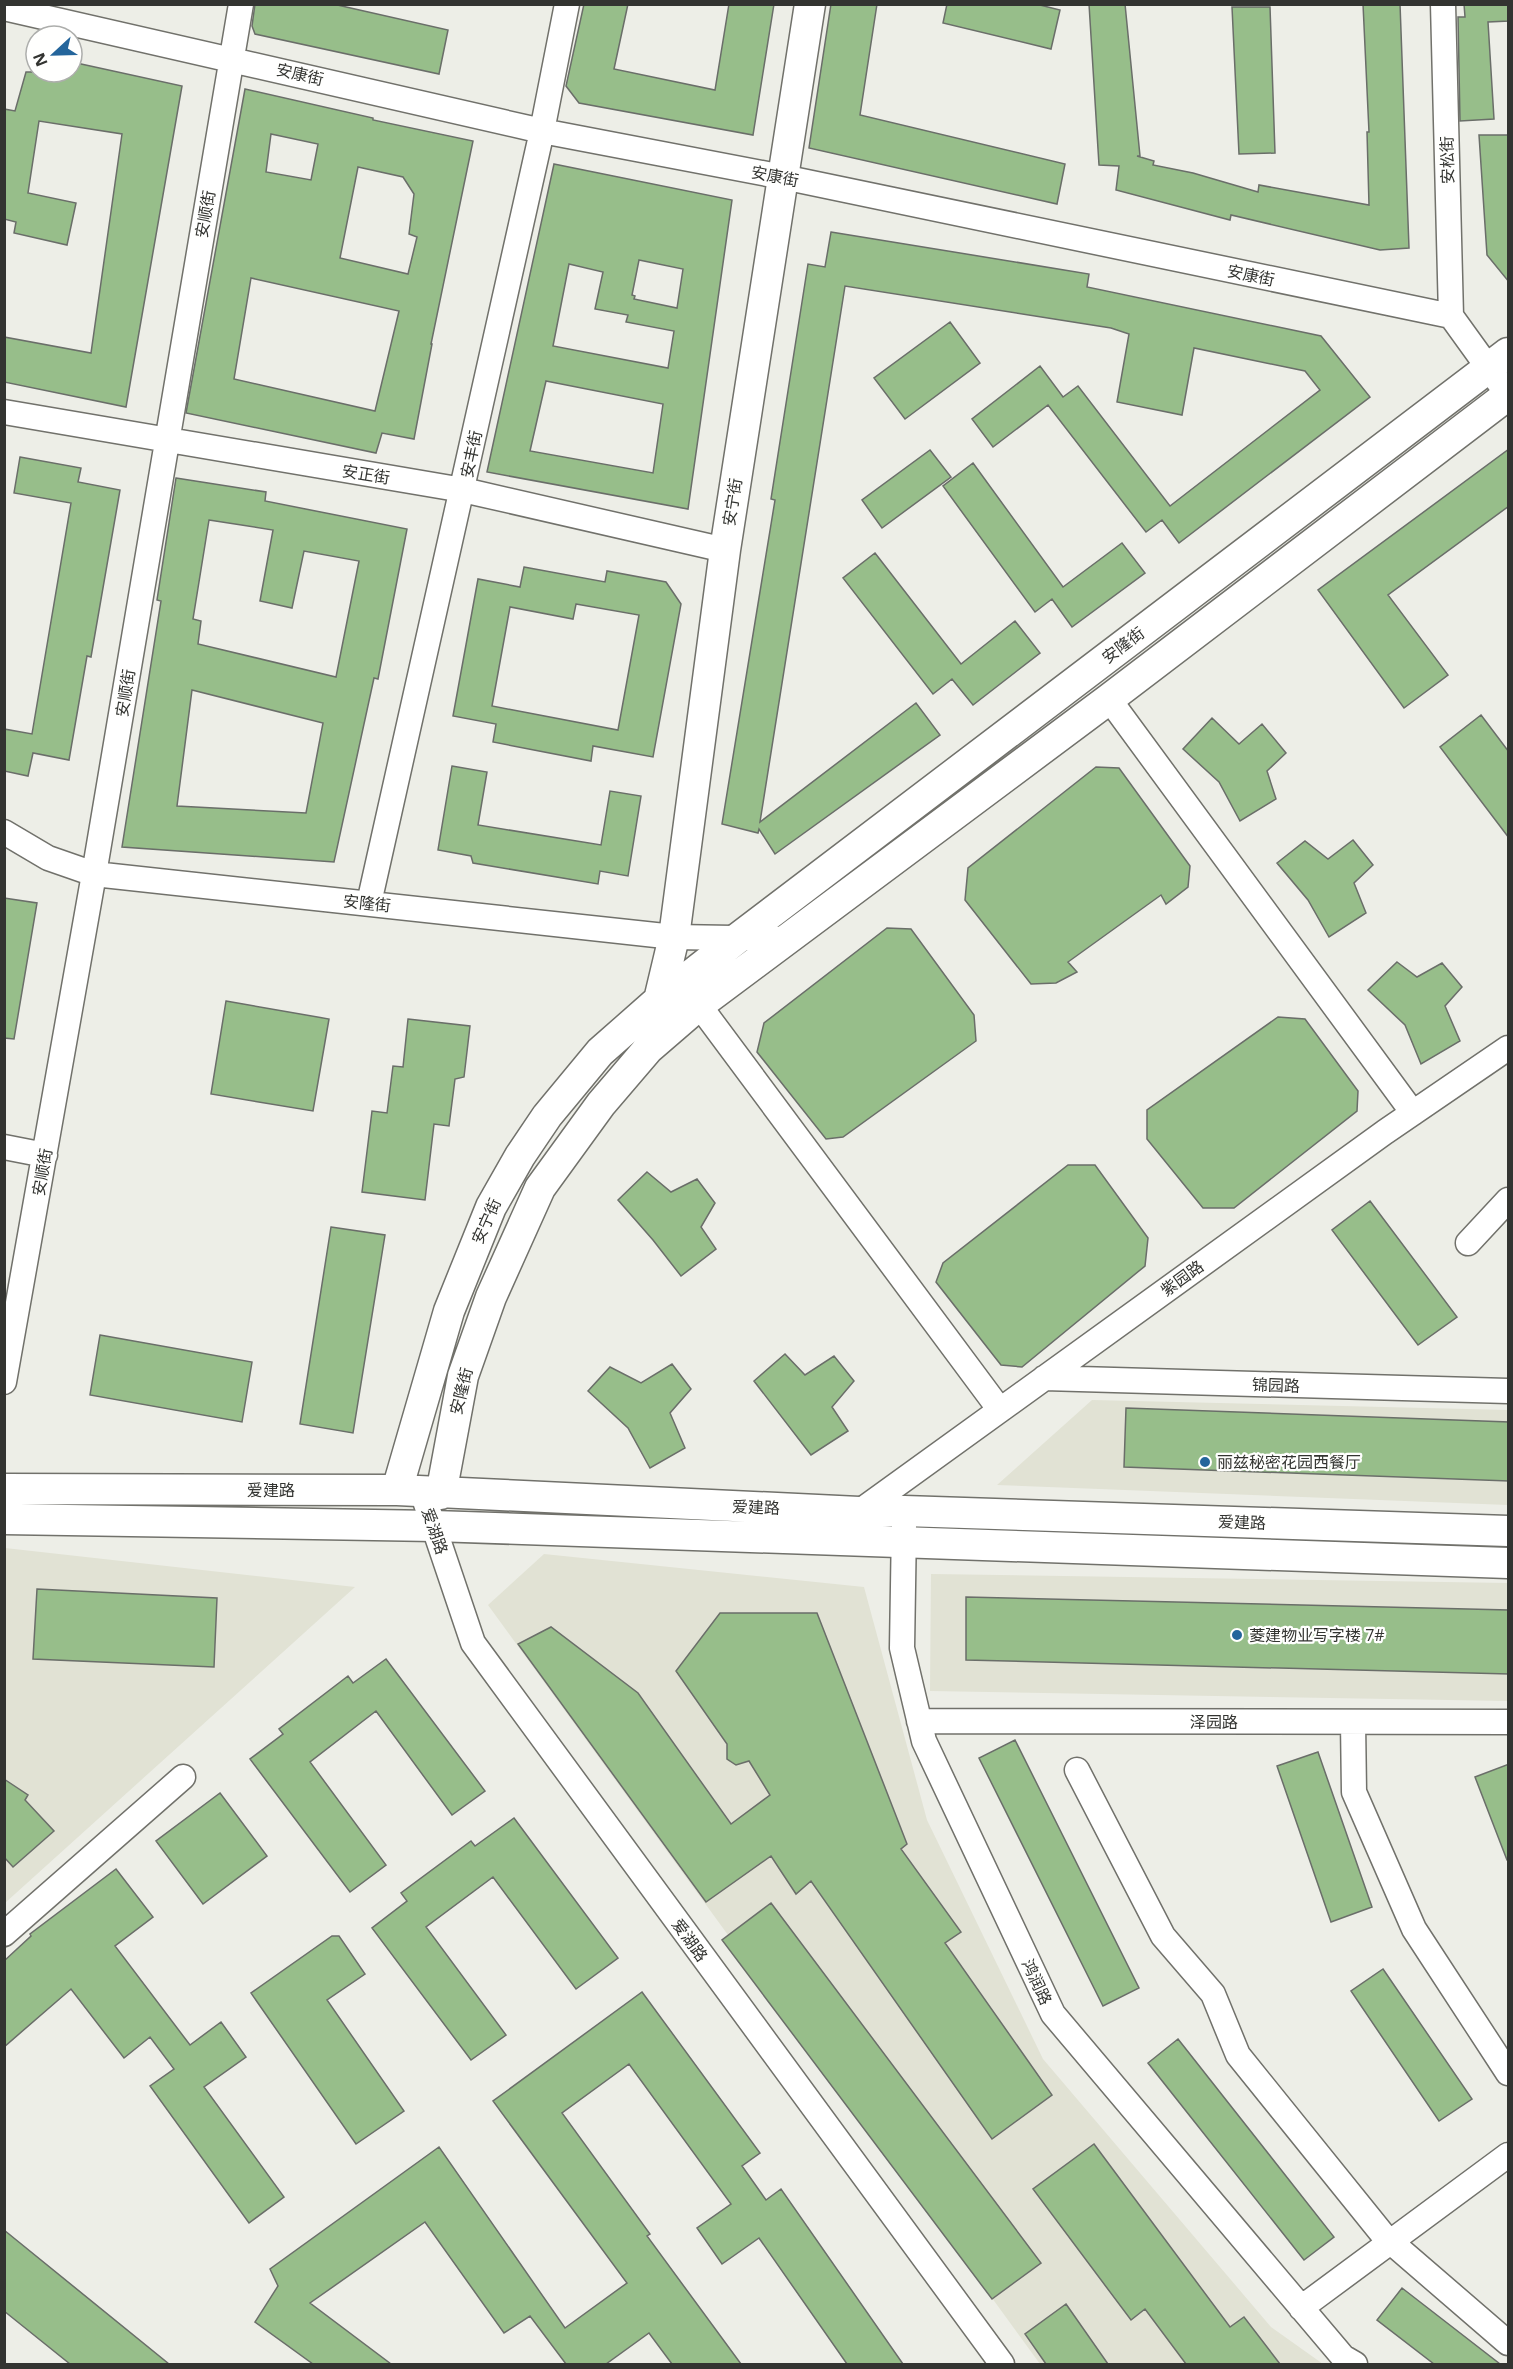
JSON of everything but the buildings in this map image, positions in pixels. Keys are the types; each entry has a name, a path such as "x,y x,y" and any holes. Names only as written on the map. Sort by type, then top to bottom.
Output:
{"main road":[{"name":"安宁街","path":"659,1000 674,937 725,550 810,4"},
{"name":"安隆街","path":"738,938 1498,360"},
{"name":"安隆街","path":"420,1492 491,1297 540,1188 601,1104 648,1049 699,1005 1108,699 1508,395"},
{"name":"安宁街","path":"420,1492 449,1311 491,1207 520,1156 547,1116 600,1052 659,1000 738,938"},
{"name":"爱建路","path":"4,1489 420,1492 859,1512 904,1510 1509,1530"},
{"name":"爱建路","path":"4,1519 434,1526 1509,1563"}],"street":[{"name":"安顺街","path":"4,1382 94,874 241,4"},
{"name":"安丰街","path":"369,903 463,490 542,131 567,4"},
{"name":"安松街","path":"1443,4 1451,316"},
{"name":"安康街","path":"4,8 232,58 542,131 783,177 1451,316"},
{"path":"1451,316 1498,360 1508,395"},
{"name":"安正街","path":"4,412 463,490 725,550"},
{"path":"1108,699 1413,1113"},
{"name":"安隆街","path":"4,832 48,858 94,874 674,937 789,939"},
{"path":"699,1005 1000,1410"},
{"name":"紫园路","path":"859,1512 1413,1113 1509,1048"},
{"path":"4,1147 45,1155"},
{"path":"1468,1243 1509,1200"},
{"name":"锦园路","path":"1044,1378 1509,1391"},
{"name":"爱湖路","path":"420,1492 434,1526 473,1643 1002,2364"},
{"name":"鸿润路","path":"904,1510 902,1648 924,1741 1053,2014 1342,2357 1355,2364"},
{"name":"泽园路","path":"919,1721 1509,1722"},
{"path":"1353,1722 1354,1792 1414,1929 1509,2073"},
{"path":"1077,1770 1163,1936 1213,1994 1238,2055 1391,2242 1509,2343"},
{"path":"4,1934 183,1777"},
{"path":"1301,2308 1509,2155"}],"shaded area":[{"path":"1092,1400 1508,1410 1508,1505 997,1485"},
{"path":"5,1548 355,1587 5,1903"},
{"path":"544,1554 864,1587 927,1820 1043,2059 1271,2327 1323,2364 1040,2364 488,1605"},
{"path":"931,1574 1508,1583 1508,1701 930,1691"}],"place":[{"name":"丽兹秘密花园西餐厅","path":"1205,1462"},
{"name":"菱建物业写字楼 7#","path":"1237,1635"}]}
